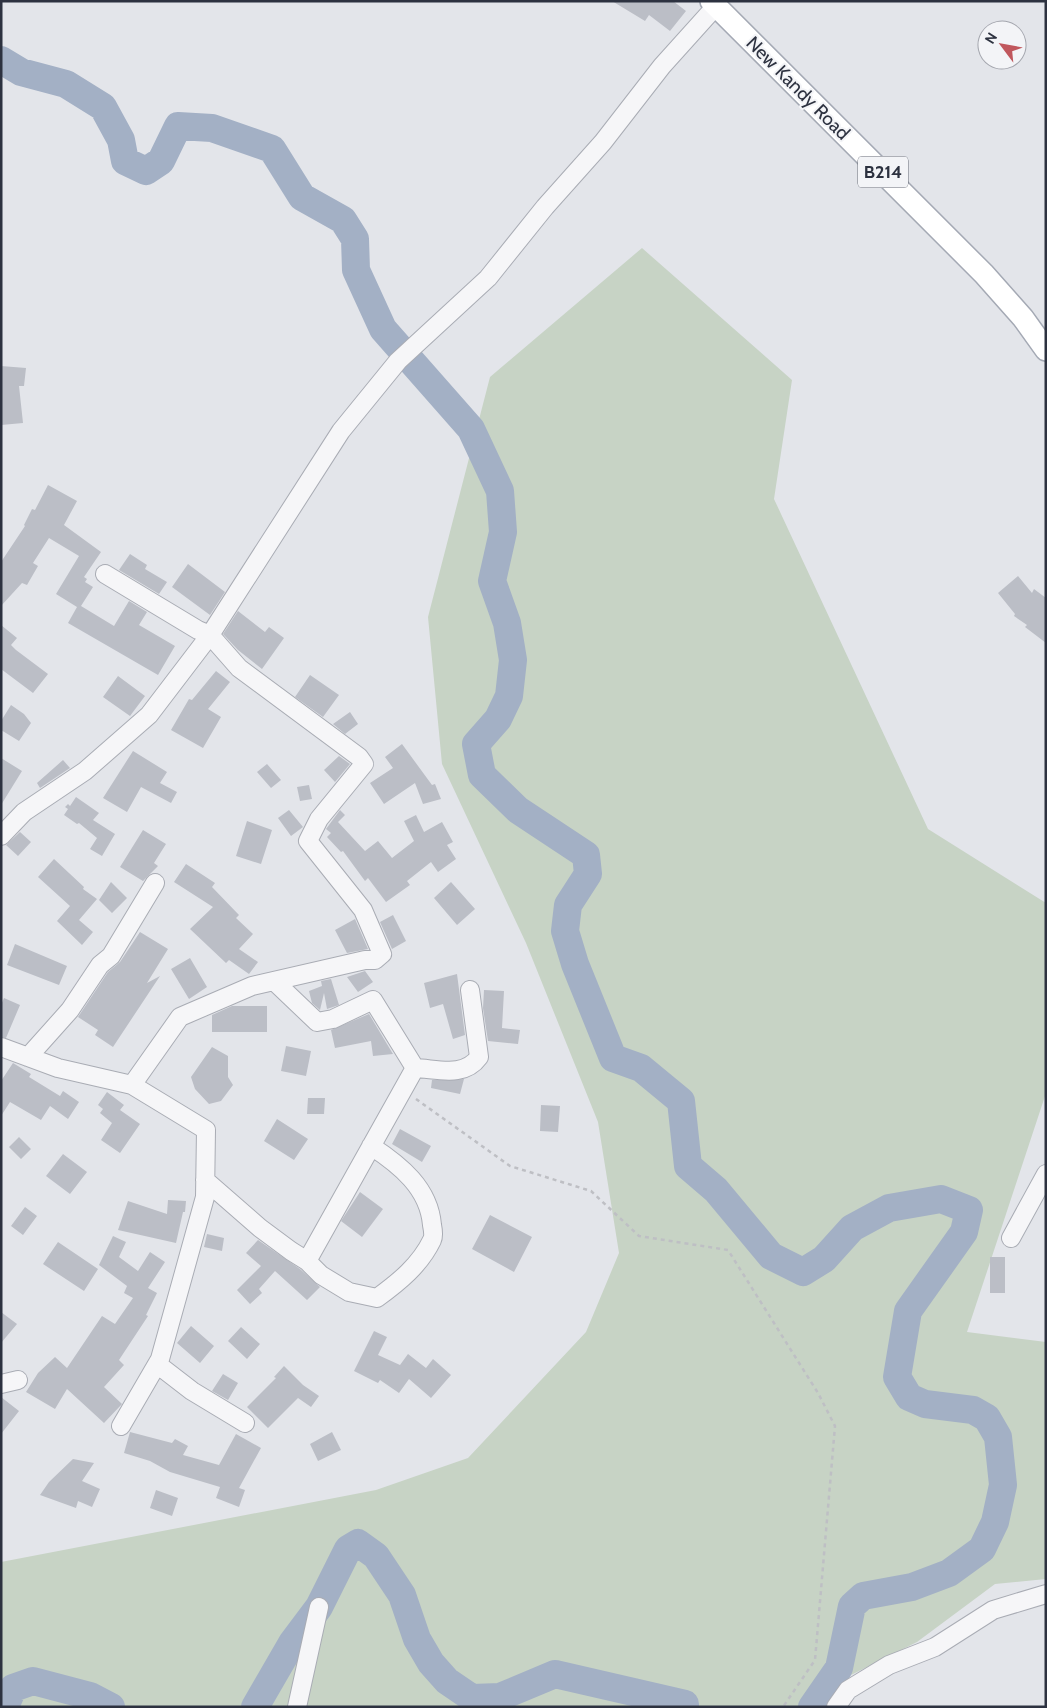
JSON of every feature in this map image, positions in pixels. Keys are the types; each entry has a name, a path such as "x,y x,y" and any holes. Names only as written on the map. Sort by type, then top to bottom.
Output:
{"main road":[{"name":"New Kandy Road","path":"714,4 984,274 1042,338"}],"street":[{"path":"1,836 24,812 85,771 149,715 210,635 341,431 398,361 419,344 488,278 603,142 662,66 714,4"},
{"path":"105,574 198,630 210,635 239,668 359,757 364,764 319,819 308,841 316,854 363,910 382,954 375,960 364,960 252,986 180,1017 132,1085"},
{"path":"28,1057 70,1010 100,965 111,956 155,883"},
{"path":"274,981 317,1022 333,1019 373,1000 415,1068"},
{"path":"415,1068 461,1072 473,1066 479,1057 470,990"},
{"path":"1,1047 58,1068 132,1085 206,1130 205,1197 157,1364 121,1426"},
{"path":"307,1261 415,1068"},
{"path":"205,1180 260,1228 291,1252 307,1261 321,1275 349,1292 377,1298 407,1276 434,1238 431,1212 416,1183 395,1162 371,1146"},
{"path":"1011,1238 1046,1174"},
{"path":"157,1364 192,1391 246,1423"},
{"path":"836,1707 848,1690 889,1665 935,1647 993,1610 1046,1594"},
{"path":"297,1707 319,1607"}],"path":[{"path":"403,1090 510,1166 591,1191 640,1236 728,1250 818,1393 835,1426 815,1660 783,1707"}],"green space":[{"path":"642,248 792,380 774,499 928,829 1046,903 1046,1093 967,1332 1046,1342 1046,1579 995,1584 917,1642 849,1676 826,1707 1,1707 1,1562 376,1490 468,1458 586,1332 619,1253 598,1122 526,943 442,764 428,617 490,377"}],"building":[{"path":"612,1 673,1 686,11 670,31 649,15 645,21"},
{"path":"1,366 26,368 24,386 19,386 23,423 1,425"},
{"path":"48,485 77,501 64,525 101,552 84,577 87,579 85,582 93,587 81,606 114,626 129,601 147,612 139,625 175,646 158,675 68,623 77,607 56,594 79,556 49,538 33,563 38,566 27,585 22,583 1,606 1,562 25,526 32,509 35,510"},
{"path":"130,554 147,565 145,569 167,582 159,594 119,570"},
{"path":"188,564 225,592 210,615 172,587"},
{"path":"1018,576 1032,593 1034,589 1046,598 1046,643 1025,627 1027,625 1014,616 1015,614 998,593"},
{"path":"238,611 265,632 269,627 284,638 262,669 238,650 223,634"},
{"path":"1,625 17,638 11,645 48,674 33,693 1,669"},
{"path":"216,671 230,682 208,709 221,717 203,748 171,730 189,699 192,700"},
{"path":"310,675 339,695 323,717 295,697"},
{"path":"118,676 145,696 130,716 103,697"},
{"path":"11,705 24,714 31,723 19,741 1,730 1,721"},
{"path":"350,712 358,724 345,734 333,724"},
{"path":"402,744 432,785 435,784 441,799 423,804 415,783 384,804 370,783 393,768 385,757"},
{"path":"133,751 167,772 160,783 177,792 171,803 141,787 127,812 103,798"},
{"path":"339,756 350,764 335,782 324,770"},
{"path":"1,758 22,771 1,805"},
{"path":"63,760 70,768 40,788 37,783"},
{"path":"267,764 281,780 271,788 257,772"},
{"path":"309,785 312,799 300,801 297,787"},
{"path":"76,797 99,813 93,820 115,834 102,856 90,849 97,838 79,823 77,824 64,815 68,809 65,807 68,804 70,806"},
{"path":"289,810 303,827 291,836 278,818"},
{"path":"340,810 345,815 338,822 365,851 378,841 392,858 414,841 404,821 416,815 424,832 442,822 453,842 447,845 456,859 438,872 431,862 407,881 410,885 386,902 368,878 365,881 343,851 341,852 327,837 331,833 326,829"},
{"path":"247,821 272,830 261,864 236,856"},
{"path":"143,830 166,844 154,863 158,866 143,881 120,867"},
{"path":"20,832 31,842 18,856 6,845"},
{"path":"54,859 84,887 83,889 97,899 79,920 93,932 82,945 57,921 70,906 38,877"},
{"path":"186,864 215,883 212,887 239,915 236,918 253,934 239,949 258,962 249,974 229,960 226,963 190,929 213,907 174,882"},
{"path":"111,882 127,898 112,913 99,900"},
{"path":"451,882 475,909 457,925 434,898"},
{"path":"393,915 406,941 392,949 380,922"},
{"path":"355,919 368,949 347,953 335,930"},
{"path":"140,932 168,949 147,983 160,976 113,1047 95,1035 98,1030 78,1017 108,972 120,962"},
{"path":"15,944 67,966 59,985 7,965"},
{"path":"190,958 207,987 189,999 171,969"},
{"path":"365,971 373,982 358,992 347,977"},
{"path":"457,974 465,1035 453,1039 443,1004 430,1008 424,983"},
{"path":"331,979 339,1005 327,1009 324,993 320,1010 312,1003 309,991 322,986 321,981"},
{"path":"484,990 504,991 502,1028 520,1030 518,1044 488,1041 483,1008"},
{"path":"4,998 20,1005 6,1038 1,1037 1,1005"},
{"path":"232,1006 267,1006 267,1032 212,1032 212,1015"},
{"path":"369,1014 393,1054 373,1056 371,1041 335,1048 331,1030"},
{"path":"286,1046 311,1051 306,1076 281,1071"},
{"path":"212,1047 228,1056 228,1077 233,1085 221,1101 209,1104 195,1089 191,1077"},
{"path":"13,1063 31,1074 29,1077 60,1096 63,1091 79,1102 68,1119 50,1106 41,1120 10,1102 1,1116 1,1081"},
{"path":"464,1079 460,1094 431,1088 432,1080"},
{"path":"107,1092 124,1105 120,1110 140,1124 120,1153 101,1140 112,1123 100,1113 103,1109 98,1105"},
{"path":"308,1098 325,1098 324,1114 307,1114"},
{"path":"541,1105 560,1106 558,1132 540,1131"},
{"path":"277,1119 308,1139 294,1160 264,1141"},
{"path":"400,1129 431,1146 422,1162 392,1144"},
{"path":"19,1137 31,1149 21,1159 9,1147"},
{"path":"63,1154 87,1172 70,1194 46,1176"},
{"path":"360,1192 383,1209 362,1237 341,1221"},
{"path":"168,1200 186,1201 185,1212 183,1212 176,1243 118,1230 128,1201 167,1214"},
{"path":"25,1207 37,1216 23,1235 11,1226"},
{"path":"490,1215 532,1237 514,1272 472,1249"},
{"path":"207,1234 224,1238 222,1251 204,1247"},
{"path":"113,1236 126,1242 119,1257 138,1271 150,1252 165,1262 148,1288 157,1293 146,1315 148,1316 119,1360 124,1365 104,1387 122,1404 104,1423 67,1389 55,1409 26,1392 38,1373 55,1357 67,1368 102,1316 115,1324 133,1298 124,1293 127,1286 99,1265"},
{"path":"258,1240 300,1269 320,1287 307,1300 275,1271 259,1289 262,1293 250,1304 237,1290 261,1266 246,1253"},
{"path":"58,1242 98,1269 84,1291 43,1264"},
{"path":"990,1257 1005,1257 1005,1293 990,1293"},
{"path":"1,1312 17,1324 1,1343"},
{"path":"191,1326 214,1346 200,1363 177,1343"},
{"path":"241,1327 260,1344 247,1359 228,1341"},
{"path":"374,1331 387,1337 378,1355 400,1365 408,1354 426,1368 433,1359 451,1375 431,1398 409,1379 399,1393 380,1380 378,1383 354,1371"},
{"path":"284,1366 303,1385 319,1396 311,1407 298,1398 268,1428 247,1407 276,1378 274,1377"},
{"path":"223,1374 238,1383 228,1400 212,1391"},
{"path":"1,1397 19,1411 1,1434"},
{"path":"130,1432 172,1443 175,1439 188,1446 183,1455 219,1465 236,1434 261,1448 239,1488 245,1490 239,1507 216,1498 220,1487 170,1472 150,1461 124,1453"},
{"path":"332,1432 341,1450 318,1461 310,1444"},
{"path":"73,1459 94,1463 82,1481 100,1489 92,1507 78,1501 76,1508 40,1495 49,1482"},
{"path":"156,1490 178,1498 172,1516 150,1508"}],"waterway":[{"path":"1,60 21,72 66,84 103,107 121,140 125,161 146,171 161,161 178,126 212,128 272,149 302,197 343,220 355,239 356,270 383,329 471,429 500,491 503,532 492,581 507,623 513,660 509,696 498,719 476,744 482,775 518,810 586,855 588,874 568,905 565,931 575,964 613,1058 641,1068 681,1101 688,1166 716,1190 771,1256 803,1272 824,1259 852,1228 889,1208 941,1199 969,1210 964,1232 908,1311 897,1377 909,1397 925,1404 973,1410 987,1418 998,1437 1003,1485 995,1522 982,1549 949,1573 912,1587 863,1596 852,1606 839,1668 812,1707"},
{"path":"255,1707 292,1643 319,1607 348,1549 358,1543 376,1556 402,1595 417,1639 431,1663 447,1681 472,1698 500,1697 555,1674 685,1704 685,1707"},
{"path":"5,1707 13,1688 33,1681 90,1696 111,1707"}]}
